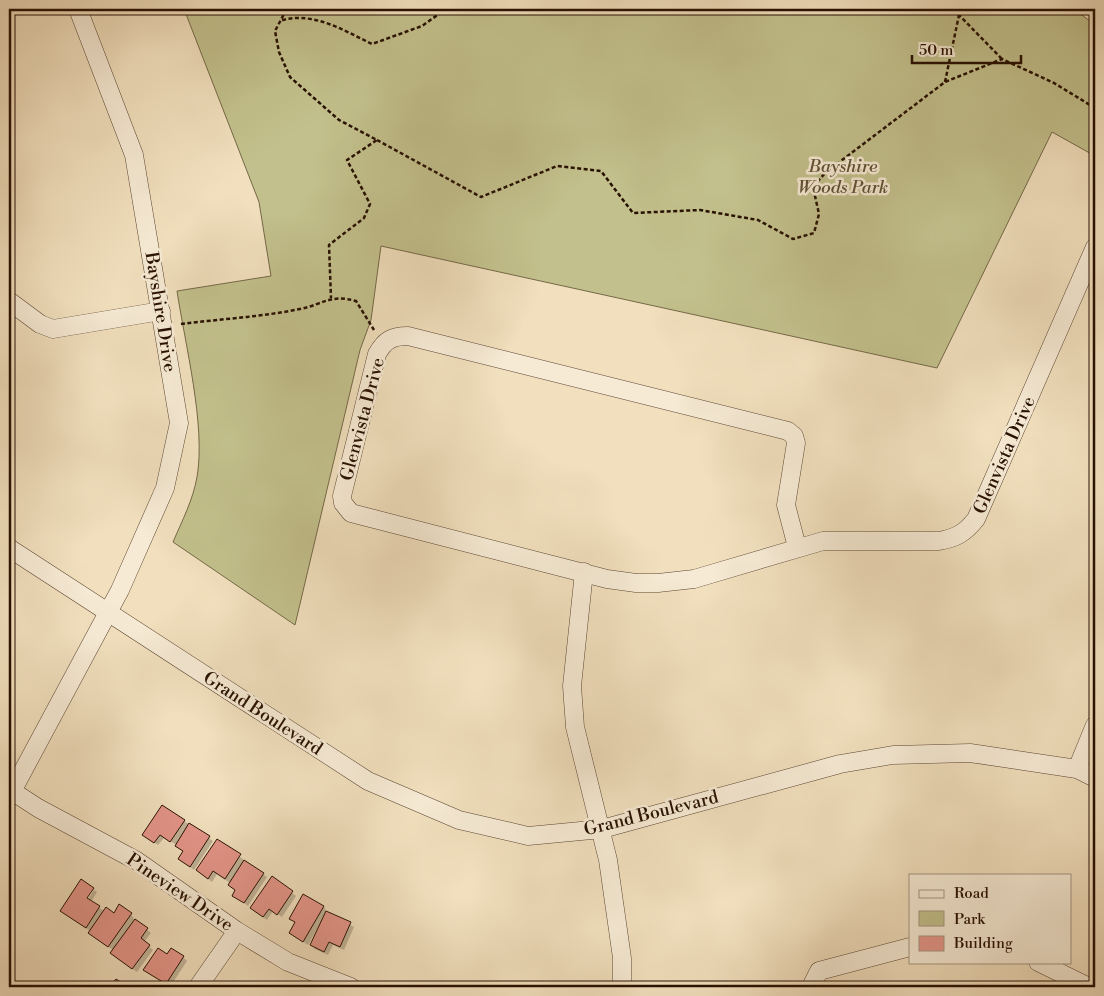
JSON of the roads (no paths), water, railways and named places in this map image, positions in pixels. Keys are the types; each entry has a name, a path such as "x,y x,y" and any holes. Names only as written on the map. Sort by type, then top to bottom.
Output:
{"street":[{"name":"Bayshire Drive","path":"10,794 120,590 165,488 179,423 134,155 78,9"},
{"name":"Glenvista Drive","path":"797,547 786,505 796,443 794,436 788,431 408,336 394,336 384,343 378,354 343,490 343,503 351,513 607,579 658,583 694,579 797,547 823,541 939,541 954,538 967,531 976,519 1095,247"},
{"path":"9,301 40,324 54,329 161,311"},
{"name":"Grand Boulevard","path":"9,548 368,781 459,820 528,836 602,829 840,764 893,754 970,753 1077,769 1095,778"},
{"path":"584,572 572,686 575,727 602,829 622,958 622,987"},
{"path":"1077,769 1095,725"},
{"name":"Pineview Drive","path":"10,794 137,861 238,931 288,962 351,987"},
{"path":"198,987 238,931"},
{"path":"811,987 819,972 909,947"},
{"path":"1042,964 1089,987"}],"park label":[{"name":"Bayshire Woods Park","path":"843,176"}]}
